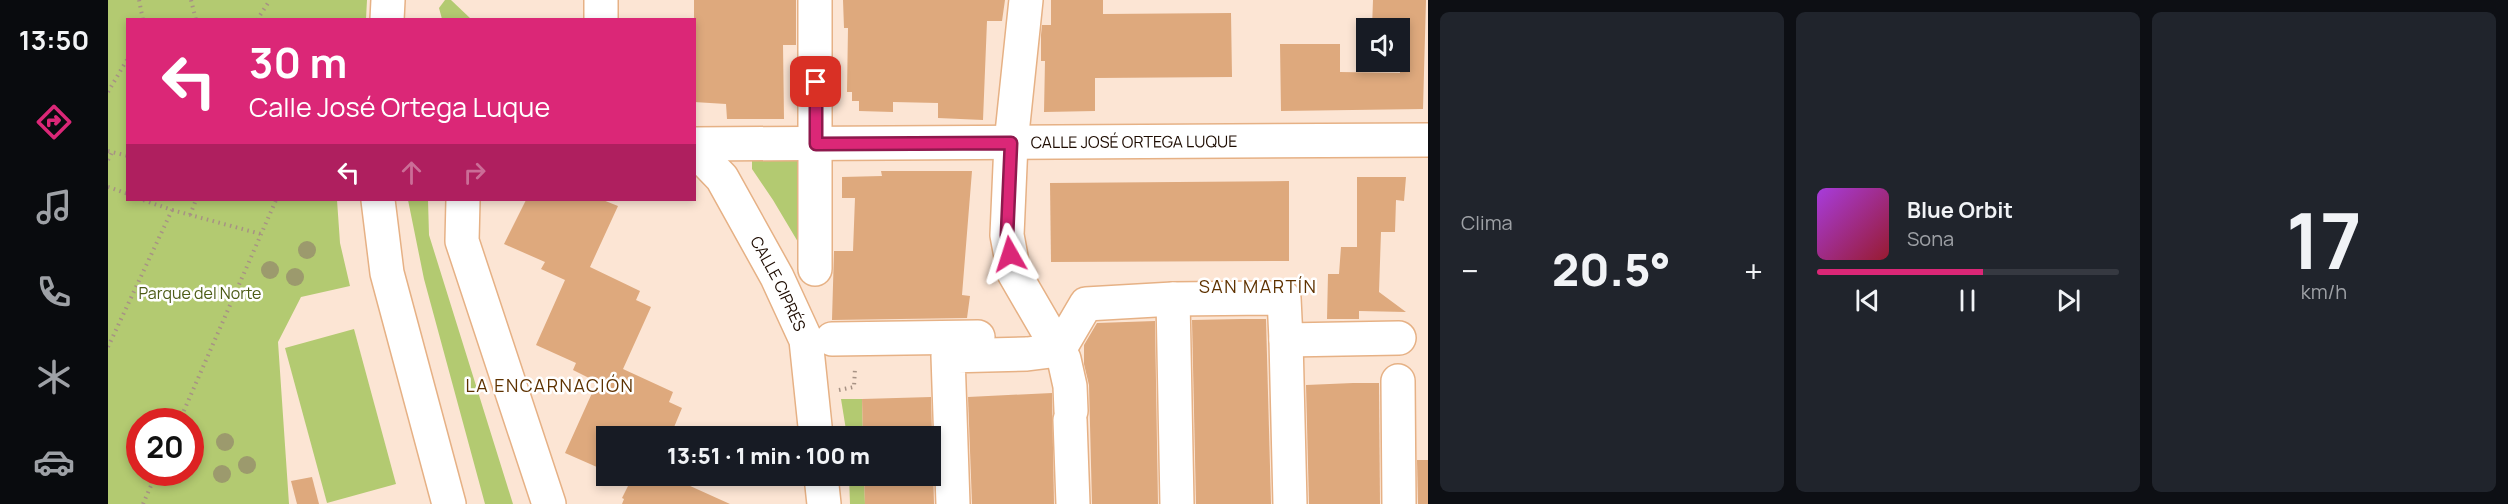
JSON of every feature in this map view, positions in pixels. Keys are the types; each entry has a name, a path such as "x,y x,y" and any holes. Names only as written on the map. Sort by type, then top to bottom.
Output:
{"street":[{"path":"387,18 388,0"},
{"path":"601,0 601,18"},
{"path":"815,0 815,269"},
{"path":"1026,0 1011,143 1007,235 1014,273 1064,359 1070,386 1073,504"},
{"name":"CALLE JOSÉ ORTEGA LUQUE","path":"696,144 1428,140"},
{"name":"CALLE CIPRÉS","path":"696,151 722,178 777,277 806,340 815,426"},
{"path":"378,201 387,273 449,504"},
{"path":"463,201 462,241 549,504"},
{"path":"1059,350 1086,304 1173,299 1284,298 1290,504"},
{"path":"1173,299 1177,504"},
{"path":"844,349 980,337"},
{"path":"1286,340 1399,338"},
{"path":"953,504 948,356 1027,354 1059,350"},
{"path":"1398,381 1399,504"},
{"path":"822,486 824,504"}],"path":[{"path":"139,0 143,18"},
{"path":"191,0 195,18"},
{"path":"258,18 270,0"},
{"path":"108,92 126,61"},
{"path":"108,160 110,151 126,155"},
{"path":"108,187 126,193"},
{"path":"146,201 261,234"},
{"path":"190,215 196,201"},
{"path":"185,408 276,201"},
{"path":"108,347 172,210"},
{"path":"812,396 854,387 844,349"},
{"path":"143,504 151,486"}],"green space":[{"name":"Parque del Norte","path":"108,0 367,0 366,18 126,18 126,201 337,201 340,243 350,286 301,297 278,342 289,504 108,504"},
{"path":"445,0 451,0 470,18 442,18 439,8"},
{"path":"752,159 802,160 802,242 798,242 752,169"},
{"path":"408,201 428,201 429,235 513,504 485,504 424,279"},
{"path":"354,329 396,484 327,503 285,348"},
{"path":"841,399 862,399 863,426 845,426"},
{"path":"849,486 864,486 865,504 850,504"}],"building":[{"path":"694,0 796,0 796,45 783,45 784,119 727,119 726,104 696,102 696,18 694,18"},
{"path":"843,0 1005,0 1002,21 987,21 983,120 938,118 938,103 893,102 893,112 859,111 859,101 852,101 852,92 847,92 848,28 844,28"},
{"path":"1051,0 1103,0 1103,14 1231,13 1232,77 1095,78 1095,111 1044,112 1045,61 1041,61 1041,35 1042,25 1051,25"},
{"path":"1373,0 1426,0 1423,109 1281,111 1280,44 1340,44 1340,72 1410,72 1410,18 1372,18"},
{"path":"881,171 972,171 962,295 970,296 967,318 832,320 834,251 853,251 855,198 842,198 842,177 882,176"},
{"path":"1357,177 1406,177 1404,201 1396,200 1395,232 1381,232 1379,292 1406,312 1359,311 1359,319 1327,319 1328,274 1339,274 1341,247 1357,247"},
{"path":"1289,181 1289,261 1051,262 1050,183"},
{"path":"526,201 606,201 618,206 590,267 640,291 636,300 651,307 623,369 673,392 669,402 682,408 674,426 596,426 596,467 565,453 597,382 573,370 576,363 536,345 565,280 541,269 545,262 504,244"},
{"path":"1266,319 1271,504 1196,504 1192,320"},
{"path":"1155,321 1158,504 1092,504 1089,385 1084,364 1084,345 1097,323"},
{"path":"1379,383 1380,504 1309,504 1306,385"},
{"path":"1052,393 1054,504 972,504 968,397"},
{"path":"931,397 932,426 863,426 862,399"},
{"path":"1417,460 1428,460 1428,504 1418,504"},
{"path":"312,477 319,504 297,504 291,481"},
{"path":"628,486 690,486 730,504 622,504 624,499 622,498"},
{"path":"864,486 933,486 934,504 865,504"}],"district":[{"name":"SAN MARTÍN","path":"1258,287"},
{"name":"LA ENCARNACIÓN","path":"550,386"}],"route":[{"path":"816,82 816,144 1011,143 1007,235 1010,254"}]}
